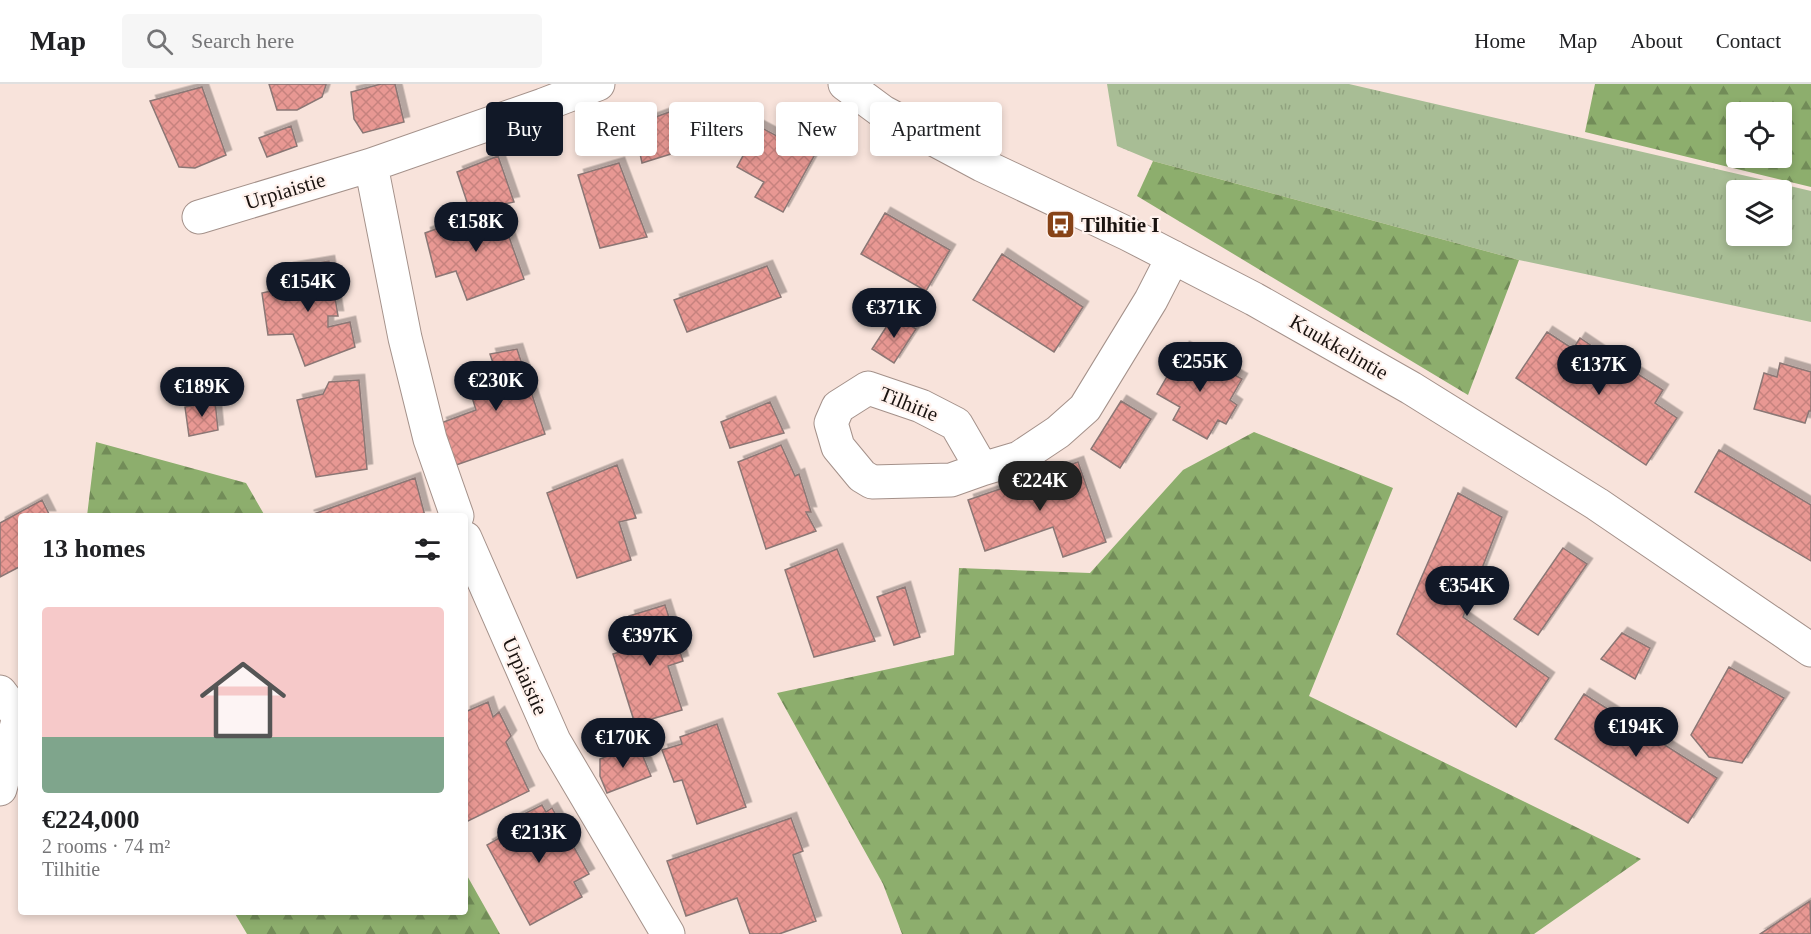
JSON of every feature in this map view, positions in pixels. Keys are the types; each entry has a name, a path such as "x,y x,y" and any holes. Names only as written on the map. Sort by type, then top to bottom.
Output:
{"street":[{"name":"Urpiaistie","path":"199,217 371,165 598,84"},
{"name":"Kuukkelintie","path":"845,84 883,112 982,165 1173,256 1254,299 1420,394 1597,504 1811,650"},
{"path":"371,165 408,349 430,439 456,513"},
{"path":"982,469 1019,458 1058,432 1085,408 1151,300 1173,256"},
{"name":"Urpiaistie","path":"468,545 554,741 668,934"},
{"path":"0,692 18,714"},
{"path":"0,789 18,724"}],"green space":[{"path":"1107,84 1349,84 1764,180 1726,180 1726,246 1792,246 1792,187 1811,191 1811,322 1519,260 1153,161 1117,146"},
{"path":"1595,84 1811,84 1811,187 1792,182 1792,180 1782,180 1733,168 1792,168 1792,102 1726,102 1726,166 1585,132"},
{"path":"1153,161 1519,260 1468,395 1137,196"},
{"path":"1254,432 1393,488 1309,696 1641,859 1534,934 902,934 883,884 777,693 954,655 959,568 1090,573 1183,470"},
{"path":"96,442 246,483 263,513 87,513"},
{"path":"468,877 500,934 247,934 236,915 468,915"}],"building":[{"path":"269,84 326,85 322,97 297,110 277,110"},
{"path":"381,84 395,84 404,122 363,133 354,119 351,92"},
{"path":"202,87 226,155 195,168 179,167 150,101"},
{"path":"669,112 669,155 642,163 641,156 657,156 657,117"},
{"path":"291,126 297,146 267,157 259,138"},
{"path":"764,129 776,136 776,156 814,156 783,212 755,197 764,182 737,167 743,156 764,156"},
{"path":"498,156 514,202 470,211 457,172"},
{"path":"619,163 647,237 600,248 578,175"},
{"path":"498,206 524,279 467,300 456,271 436,277 425,233"},
{"path":"885,213 950,250 926,291 861,254"},
{"path":"1002,254 1083,307 1054,352 973,300"},
{"path":"329,261 338,316 328,316 328,327 350,322 355,347 305,366 293,334 268,335 262,293 292,286 288,268"},
{"path":"767,266 781,297 687,332 674,300"},
{"path":"894,315 916,329 894,363 872,349"},
{"path":"1547,332 1573,349 1580,338 1608,357 1601,366 1623,381 1630,369 1663,390 1655,403 1677,418 1646,465 1516,378"},
{"path":"1184,347 1242,379 1230,400 1237,405 1226,424 1218,420 1207,439 1173,420 1180,407 1157,394"},
{"path":"517,349 545,434 456,465 441,423 476,410 467,381 495,369 490,354"},
{"path":"1780,363 1811,372 1811,411 1805,423 1754,409 1764,373 1777,377"},
{"path":"359,380 367,469 316,477 297,400 323,394 329,382"},
{"path":"215,401 218,430 189,436 185,407"},
{"path":"1121,401 1151,419 1120,468 1091,449"},
{"path":"770,402 784,433 730,448 721,422"},
{"path":"781,445 795,476 799,474 811,512 806,512 816,531 766,549 738,462"},
{"path":"1719,450 1811,505 1811,561 1695,492"},
{"path":"1078,462 1106,542 1063,557 1053,527 985,551 968,500"},
{"path":"617,465 636,518 619,522 631,560 577,578 547,493"},
{"path":"415,478 424,513 316,513"},
{"path":"1458,493 1502,517 1463,617 1549,678 1516,727 1397,634"},
{"path":"42,500 48,513 18,513"},
{"path":"18,513 18,568 0,577 0,523"},
{"path":"1563,548 1587,564 1538,635 1514,619"},
{"path":"837,549 875,641 814,657 785,570"},
{"path":"905,587 920,637 894,645 877,597"},
{"path":"665,605 683,661 668,666 682,710 635,724 613,654 639,646 629,616"},
{"path":"1622,633 1650,648 1635,679 1601,659"},
{"path":"1729,667 1784,698 1742,763 1709,757 1691,735"},
{"path":"1584,694 1717,778 1688,823 1555,739"},
{"path":"488,702 493,717 499,712 511,736 506,742 529,791 468,821 468,711"},
{"path":"717,724 746,807 697,824 682,780 674,782 662,750 682,744 680,737"},
{"path":"638,744 651,776 607,793 600,776 600,759"},
{"path":"542,805 546,812 552,808 589,874 574,882 582,897 530,925 487,845 515,829 510,821"},
{"path":"791,818 803,851 793,855 816,921 779,934 750,934 737,898 686,916 667,861"},
{"path":"1810,901 1811,934 1760,934"}],"place":[{"name":"Tilhitie I","path":"1060,225"}]}
